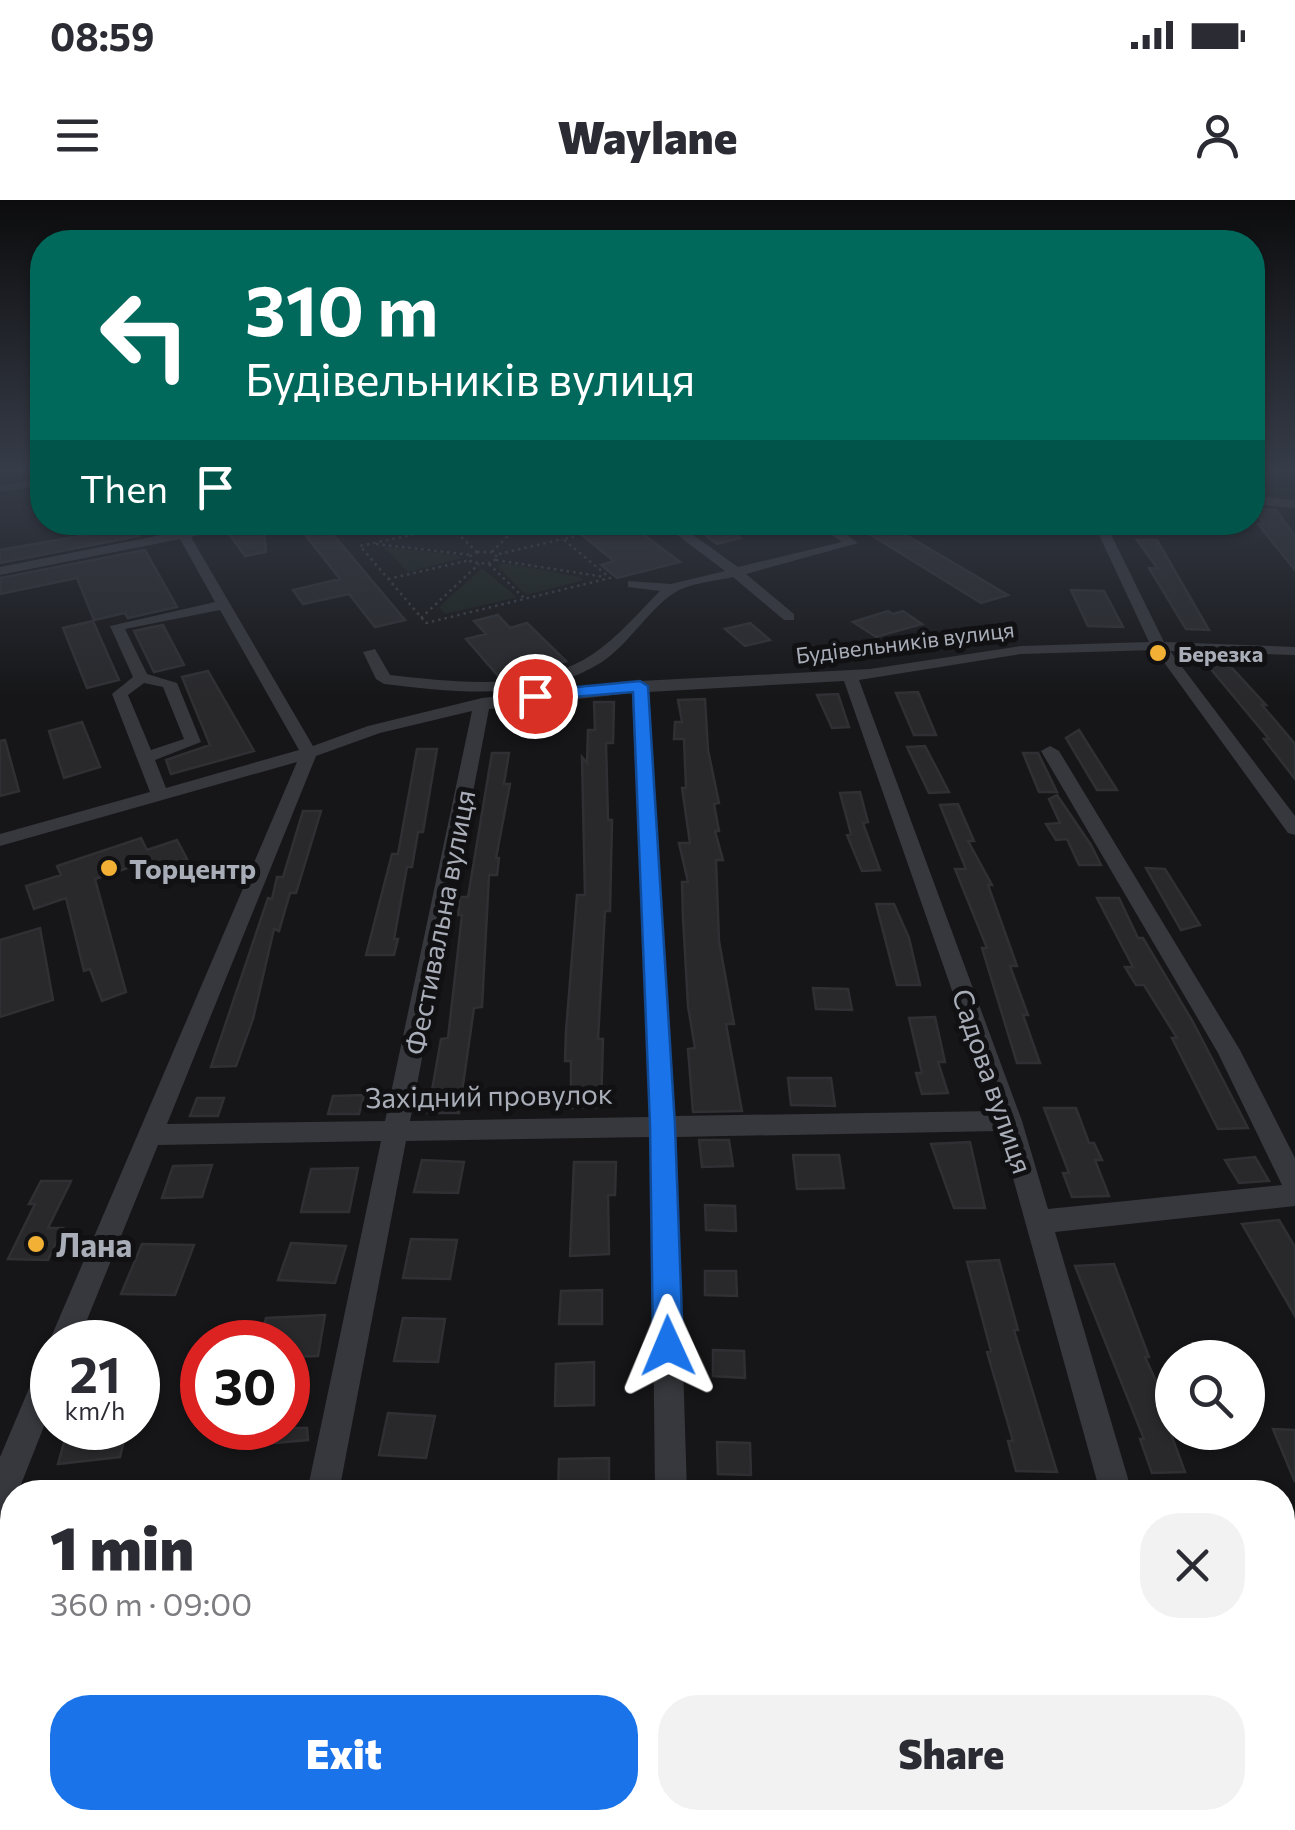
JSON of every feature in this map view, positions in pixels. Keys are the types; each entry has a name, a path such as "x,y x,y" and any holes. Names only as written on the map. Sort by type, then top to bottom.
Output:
{"street":[{"path":"0,571 103,547"},
{"path":"73,1320 308,753 190,547"},
{"path":"701,547 789,618"},
{"path":"633,584 671,588 836,547"},
{"path":"1111,547 1156,643 1295,829"},
{"path":"370,652 384,679 450,686 508,685 560,675 596,659 671,588"},
{"path":"141,678 117,626 224,605"},
{"name":"Будівельників вулиця","path":"0,840 308,753 348,736 482,704 640,686 850,676 1018,650 1156,643 1295,650"},
{"name":"Садова вулиця","path":"850,676 1010,1121 1113,1480"},
{"path":"145,757 193,742 169,683 141,678 120,694 160,795"},
{"path":"640,686 663,1125 671,1480"},
{"name":"Фестивальна вулиця","path":"325,1480 482,704"},
{"path":"1050,751 1228,1050 1295,1184"},
{"name":"Західний провулок","path":"150,1135 1010,1121"},
{"path":"1039,1222 1295,1195"},
{"path":"7,1480 30,1423"}],"path":[{"path":"361,547 426,623 610,578"},
{"path":"393,547 470,558 479,564 496,560 610,578"},
{"path":"472,547 477,552 494,553 523,547"},
{"path":"494,553 499,547"},
{"path":"573,547 610,578"},
{"path":"388,579 470,558 477,552"},
{"path":"494,553 496,560"},
{"path":"421,618 479,564"},
{"path":"488,564 525,599"}],"shaded area":[{"path":"384,547 462,558 408,572"},
{"path":"504,563 584,580 526,595 497,566"},
{"path":"482,568 517,597 445,614 439,607"}],"building":[{"path":"17,547 81,547 0,563 0,550"},
{"path":"239,547 266,547 266,552 245,556"},
{"path":"315,547 344,547 405,620 375,627 349,594 303,604 293,590 340,579"},
{"path":"597,547 660,547 680,562 617,578 601,565 614,561"},
{"path":"891,547 927,547 1008,595 981,603"},
{"path":"1142,547 1161,547 1209,630 1186,629 1149,568 1158,569"},
{"path":"1277,547 1295,547 1295,570"},
{"path":"145,550 177,607 128,618 125,613 94,620 77,578 0,594 0,578"},
{"path":"1071,590 1104,591 1123,627 1088,626"},
{"path":"888,611 903,611 922,624 876,637 853,622"},
{"path":"498,615 510,628 527,623 566,661 500,678 466,639 486,634 474,621"},
{"path":"93,621 119,680 87,688 63,628"},
{"path":"750,623 770,640 745,646 725,629"},
{"path":"163,625 184,665 154,672 134,631"},
{"path":"1200,656 1221,656 1266,705 1262,705 1295,744 1295,779 1264,739 1269,739"},
{"path":"208,671 254,751 171,774 166,760 210,745 182,677"},
{"path":"918,692 936,735 914,735 896,693"},
{"path":"838,694 849,727 832,728 817,695"},
{"path":"705,699 708,750 719,803 714,804 719,831 715,831 723,860 716,860 719,941 734,1024 726,1024 742,1111 693,1112 688,1049 695,1048 688,1006 682,882 688,882 679,843 690,843 682,788 686,788 684,739 674,739 675,722 682,722 678,700"},
{"path":"594,702 614,702 613,743 606,743 608,820 612,820 610,911 605,911 598,1039 603,1039 601,1107 571,1108 571,1061 565,1061 566,1031 577,895 585,895 582,757 587,763 588,730 595,730"},
{"path":"82,722 100,767 64,778 49,731"},
{"path":"1079,730 1117,790 1097,790 1066,738"},
{"path":"5,740 19,791 0,796 0,741"},
{"path":"925,746 949,792 929,793 907,747"},
{"path":"417,749 437,749 423,832 418,832 412,867 407,867 394,939 398,939 394,955 366,955 392,854 398,854"},
{"path":"492,753 509,753 504,784 510,784 496,858 497,875 489,875 482,1007 474,1008 459,1113 428,1113 441,1039 448,1038 462,915 458,915 460,897 468,897"},
{"path":"1023,753 1038,753 1057,792 1039,792"},
{"path":"860,792 868,822 863,823 880,870 862,871 847,835 851,834 840,793"},
{"path":"1057,795 1101,865 1079,865 1067,839 1056,840 1046,824 1060,823 1049,799"},
{"path":"958,804 974,841 968,841 992,885 988,885 1017,966 1010,966 1040,1063 1017,1063 982,948 987,948 955,869 966,869 940,805"},
{"path":"303,811 321,811 296,893 290,893 279,931 274,929 253,1019 236,1066 211,1067 268,898 272,899 277,877 283,877"},
{"path":"141,838 147,850 177,840 187,859 153,871 148,861 95,879 126,992 102,1001 90,969 84,971 66,898 34,909 26,886 61,875 57,866"},
{"path":"1146,868 1165,869 1200,925 1181,930"},
{"path":"1097,898 1119,898 1138,938 1143,938 1193,1022 1248,1128 1218,1129 1172,1038 1177,1038 1144,985 1136,985 1125,967 1133,967"},
{"path":"876,904 894,904 909,938 920,985 897,985"},
{"path":"40,928 53,1000 0,1017 0,940"},
{"path":"813,988 848,989 852,1010 816,1009"},
{"path":"935,1017 945,1062 938,1062 948,1093 922,1094 916,1073 922,1073 909,1018"},
{"path":"788,1078 831,1078 835,1106 791,1105"},
{"path":"364,1095 359,1114 328,1114 333,1096"},
{"path":"197,1098 224,1098 218,1116 190,1116"},
{"path":"1044,1108 1076,1108 1089,1143 1094,1143 1102,1160 1095,1160 1109,1196 1072,1197 1063,1173 1069,1173"},
{"path":"699,1140 729,1140 733,1166 702,1167"},
{"path":"970,1142 985,1208 954,1208 931,1144"},
{"path":"793,1155 839,1155 844,1188 797,1189"},
{"path":"1255,1157 1269,1181 1239,1183 1225,1160"},
{"path":"422,1160 464,1162 458,1193 414,1192"},
{"path":"574,1162 616,1162 615,1195 608,1195 609,1254 570,1256"},
{"path":"212,1165 202,1197 162,1198 173,1166"},
{"path":"358,1168 349,1212 301,1212 311,1169"},
{"path":"41,1181 71,1181 48,1228 63,1228 48,1260 8,1259 35,1204 29,1204"},
{"path":"705,1205 735,1206 736,1231 706,1230"},
{"path":"1279,1220 1295,1247 1295,1316 1242,1224"},
{"path":"411,1239 457,1240 450,1279 403,1278"},
{"path":"291,1243 346,1246 335,1283 278,1280"},
{"path":"142,1244 194,1245 175,1295 121,1294"},
{"path":"999,1260 1018,1330 1014,1330 1057,1472 1016,1471 1008,1441 1013,1441 987,1352 991,1351 967,1262"},
{"path":"1114,1264 1155,1379 1155,1450 1177,1450 1185,1472 1152,1473 1140,1439 1144,1439 1075,1266"},
{"path":"705,1271 736,1271 737,1296 705,1295"},
{"path":"602,1290 602,1324 559,1324 561,1291"},
{"path":"325,1315 318,1356 310,1356 310,1320 266,1318"},
{"path":"403,1318 445,1319 438,1362 394,1361"},
{"path":"713,1350 744,1351 745,1378 713,1376"},
{"path":"594,1362 594,1405 555,1406 556,1364"},
{"path":"388,1413 435,1416 426,1458 379,1455"},
{"path":"1273,1429 1295,1430 1294,1480"},
{"path":"717,1442 750,1443 751,1475 718,1474"},
{"path":"62,1450 122,1450 120,1457 58,1464"},
{"path":"609,1458 609,1480 558,1480 559,1459"}],"place":[{"name":"Березка","path":"1158,653"},
{"name":"Торцентр","path":"109,868"},
{"name":"Лана","path":"36,1244"}],"route":[{"path":"535,696 640,686 663,1125 668,1346"}]}
